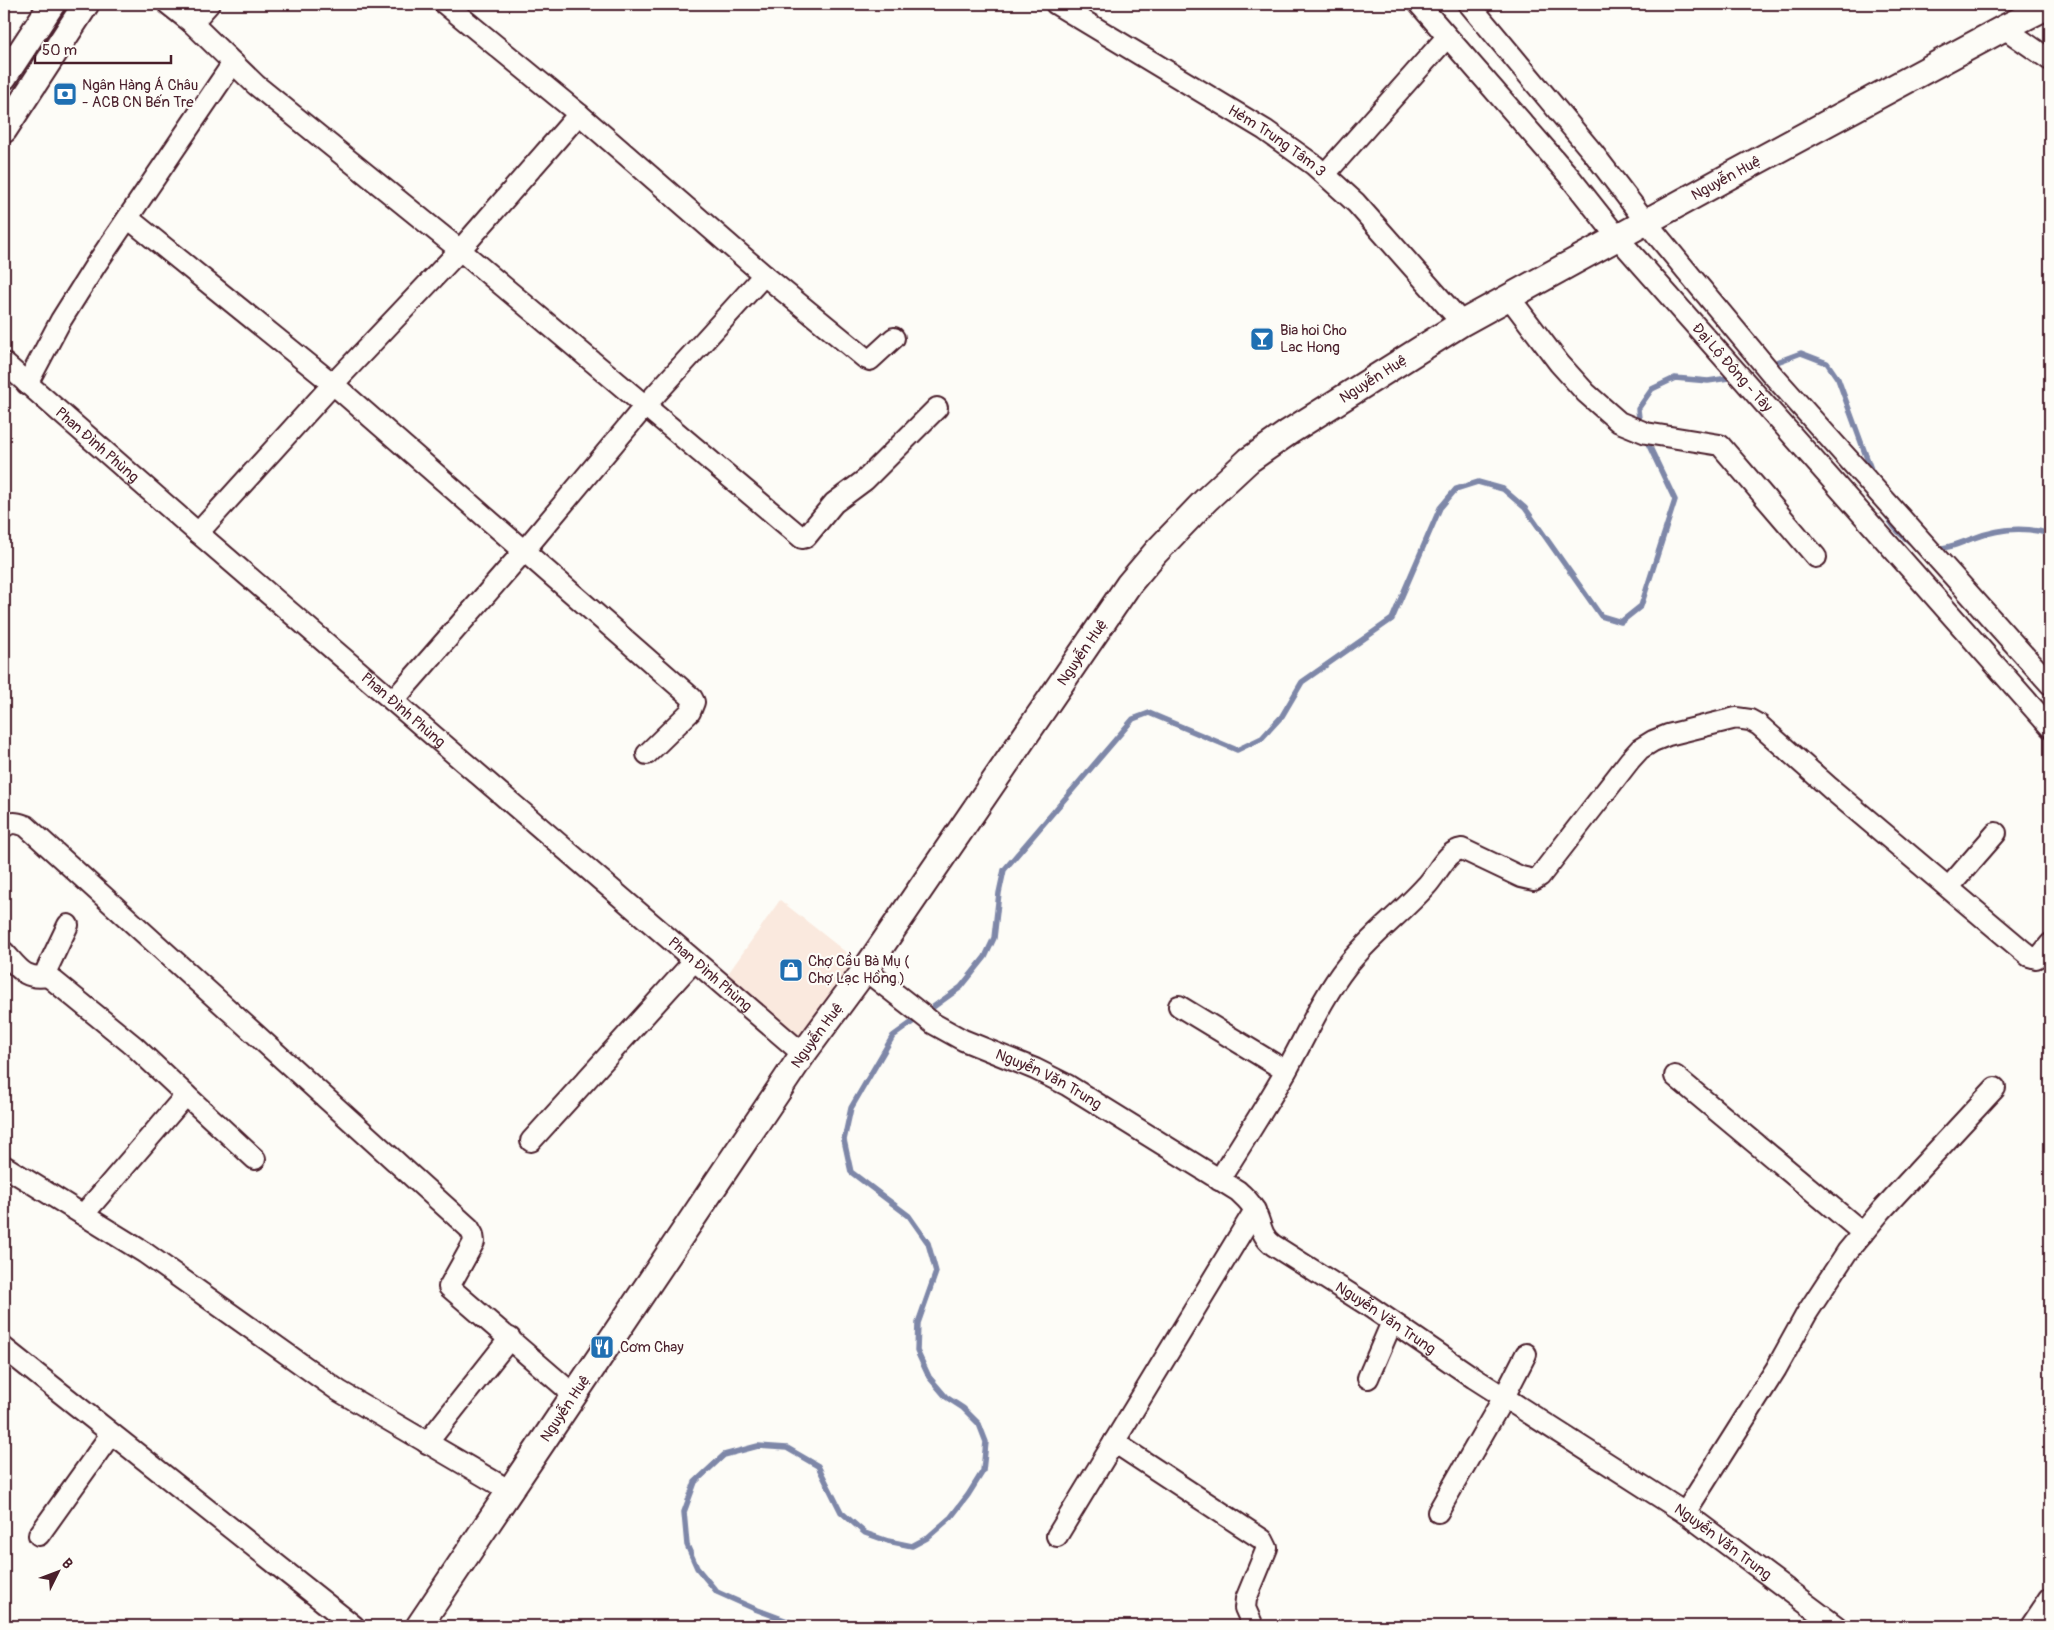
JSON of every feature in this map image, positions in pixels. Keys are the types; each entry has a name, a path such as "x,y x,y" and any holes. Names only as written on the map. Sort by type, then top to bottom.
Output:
{"main road":[{"path":"30,90 4,76 52,4"},
{"path":"4,130 86,4"},
{"name":"Nguyễn Huệ","path":"419,1626 804,1054 864,970 1129,584 1156,552 1206,500 1249,460 1289,432 1462,323 2004,28 2050,5"}],"street":[{"path":"168,4 192,23 256,85 460,250 802,538 806,537 834,503 864,480 937,408"},
{"path":"192,23 209,4"},
{"path":"445,4 579,114 764,274 865,358 870,360 894,338"},
{"name":"Hẻm Trung Tâm 3","path":"1056,4 1265,130 1325,174 1356,203 1462,323"},
{"name":"Đại Lộ Đông - Tây","path":"1419,4 1569,176 1618,238 2050,727"},
{"name":"Đại Lộ Đông - Tây","path":"1474,6 1594,154 1646,222 1771,373 2050,684"},
{"path":"2004,28 2050,60"},
{"path":"1325,174 1448,38"},
{"path":"27,384 61,320 232,62"},
{"path":"198,533 333,384 460,250 579,114"},
{"path":"128,218 333,384 692,698 694,702 690,712 647,754"},
{"path":"393,701 523,552 645,406 764,274"},
{"path":"1509,297 1564,369 1586,393 1619,422 1646,433 1720,445 1816,557"},
{"name":"Phan Đình Phùng","path":"4,363 198,533 804,1054"},
{"path":"1219,1180 1286,1071 1346,967 1429,884 1451,855 1457,850 1467,851 1522,877 1534,880 1547,869 1612,782 1640,749 1653,740 1668,735 1736,718 1750,720 1759,725 1830,788 2029,956 2036,958 2041,956 2050,944"},
{"path":"4,827 9,823 16,822 26,826 468,1228 474,1235 474,1242 449,1287 574,1395"},
{"path":"1949,887 1996,833"},
{"path":"68,925 47,969 48,976 134,1046 254,1158"},
{"path":"4,952 26,975 32,978 48,976"},
{"path":"531,1141 694,961"},
{"name":"Nguyễn Văn Trung","path":"864,970 934,1024 963,1040 1035,1069 1067,1085 1238,1191 1255,1210 1260,1229 1267,1240 1474,1378 1686,1513 1836,1626"},
{"path":"1179,1006 1286,1071"},
{"path":"1675,1076 1863,1233"},
{"path":"1686,1513 1847,1252 1995,1088"},
{"path":"83,1215 186,1095"},
{"path":"4,1166 180,1276 339,1391 510,1491"},
{"path":"1057,1536 1255,1210"},
{"path":"1368,1378 1392,1322"},
{"path":"427,1443 510,1338"},
{"path":"4,1348 354,1626"},
{"path":"1438,1512 1504,1397 1526,1354"},
{"path":"38,1535 111,1434"},
{"path":"1114,1442 1264,1540 1267,1548 1246,1600 1245,1608 1253,1626"},
{"path":"2031,1626 2050,1598"}],"shaded area":[{"name":"Chợ Cầu Bà Mụ ( Chợ Lạc Hồng )","path":"780,900 857,961 802,1042 725,978"}],"waterway":[{"path":"1769,365 1801,353 1827,363 1838,379 1873,475"},
{"path":"1640,427 1638,409 1652,389 1675,378 1708,381 1735,377"},
{"path":"801,1626 755,1609 717,1592 697,1568 687,1545 684,1512 695,1482 724,1455 758,1446 787,1448 818,1466 841,1512 865,1533 888,1541 912,1546 927,1538 951,1517 983,1471 986,1442 979,1424 963,1408 946,1397 929,1377 917,1351 918,1323 936,1272 928,1243 909,1216 851,1172 844,1140 851,1108 893,1036 961,987 985,957 994,938 999,893 1004,870 1133,719 1149,713 1237,750 1262,738 1282,716 1302,682 1392,619 1440,508 1456,489 1478,482 1503,489 1525,508 1601,616 1621,622 1641,606 1675,500 1645,437"},
{"path":"1886,512 1894,527 1915,546"},
{"path":"1936,548 1951,546 2003,530 2021,529 2050,534"}],"place":[{"name":"Ngân Hàng Á Châu - ACB CN Bến Tre","path":"65,94"},
{"name":"Bia hoi Cho Lac Hong","path":"1262,339"},
{"name":"Chợ Cầu Bà Mụ ( Chợ Lạc Hồng )","path":"791,970"},
{"name":"Cơm Chay","path":"602,1347"}]}
